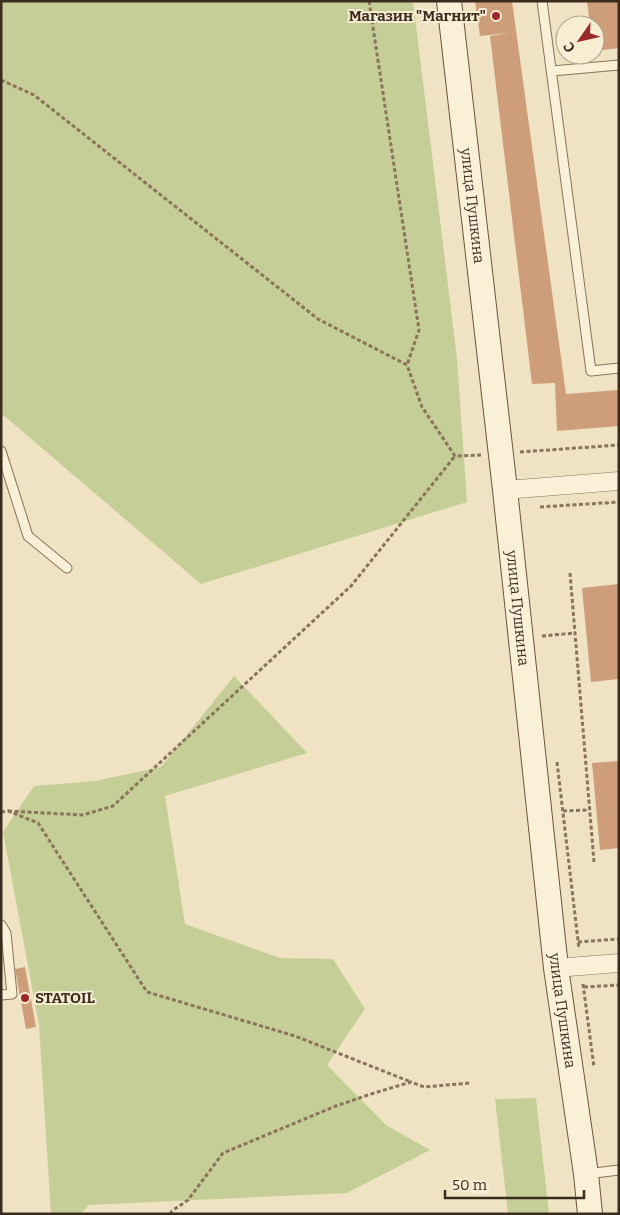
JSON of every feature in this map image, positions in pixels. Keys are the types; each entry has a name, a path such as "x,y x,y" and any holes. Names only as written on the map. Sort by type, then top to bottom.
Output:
{"street":[{"name":"улица Пушкина","path":"449,1 501,453 556,968 586,1174 590,1214"},
{"path":"505,490 619,481"},
{"path":"556,968 619,964"}],"lane":[{"path":"542,1 590,371 619,368"},
{"path":"552,71 619,65"},
{"path":"1,451 28,536 66,568"},
{"path":"1,995 12,994 3,930"},
{"path":"586,1174 619,1170"}],"path":[{"path":"369,1 419,330 407,365 422,407 456,456"},
{"path":"1,80 34,95 318,319 407,365"},
{"path":"1,812 83,814 113,806 351,586 456,456 619,445"},
{"path":"536,507 619,502"},
{"path":"570,573 594,862"},
{"path":"542,636 575,633"},
{"path":"563,811 589,810"},
{"path":"8,811 38,823 147,992 295,1036 424,1087 470,1083"},
{"path":"578,942 619,939"},
{"path":"584,987 619,984"},
{"path":"170,1214 172,1210 188,1200 223,1153 336,1106 411,1082"}],"green space":[{"path":"1,1 413,1 457,358 467,502 201,584 2,414"},
{"path":"234,676 307,753 165,796 185,924 280,958 333,959 365,1009 327,1065 386,1125 430,1150 347,1193 89,1205 80,1214 51,1214 39,1025 3,832 34,786 95,781 161,767"},
{"path":"536,1098 549,1214 508,1214 495,1099"}],"building":[{"path":"475,1 512,1 566,394 619,390 619,426 557,431 555,383 532,384 490,36 508,33 480,36"},
{"path":"587,1 619,1 619,48 605,50 605,15 589,15"},
{"path":"619,584 619,679 591,682 582,588"},
{"path":"619,761 619,848 600,850 592,763"},
{"name":"STATOIL","path":"25,967 36,1027 26,1029 15,969"}],"place":[{"name":"Магазин \"Магнит\"","path":"496,16"},
{"name":"STATOIL","path":"25,998"}]}
